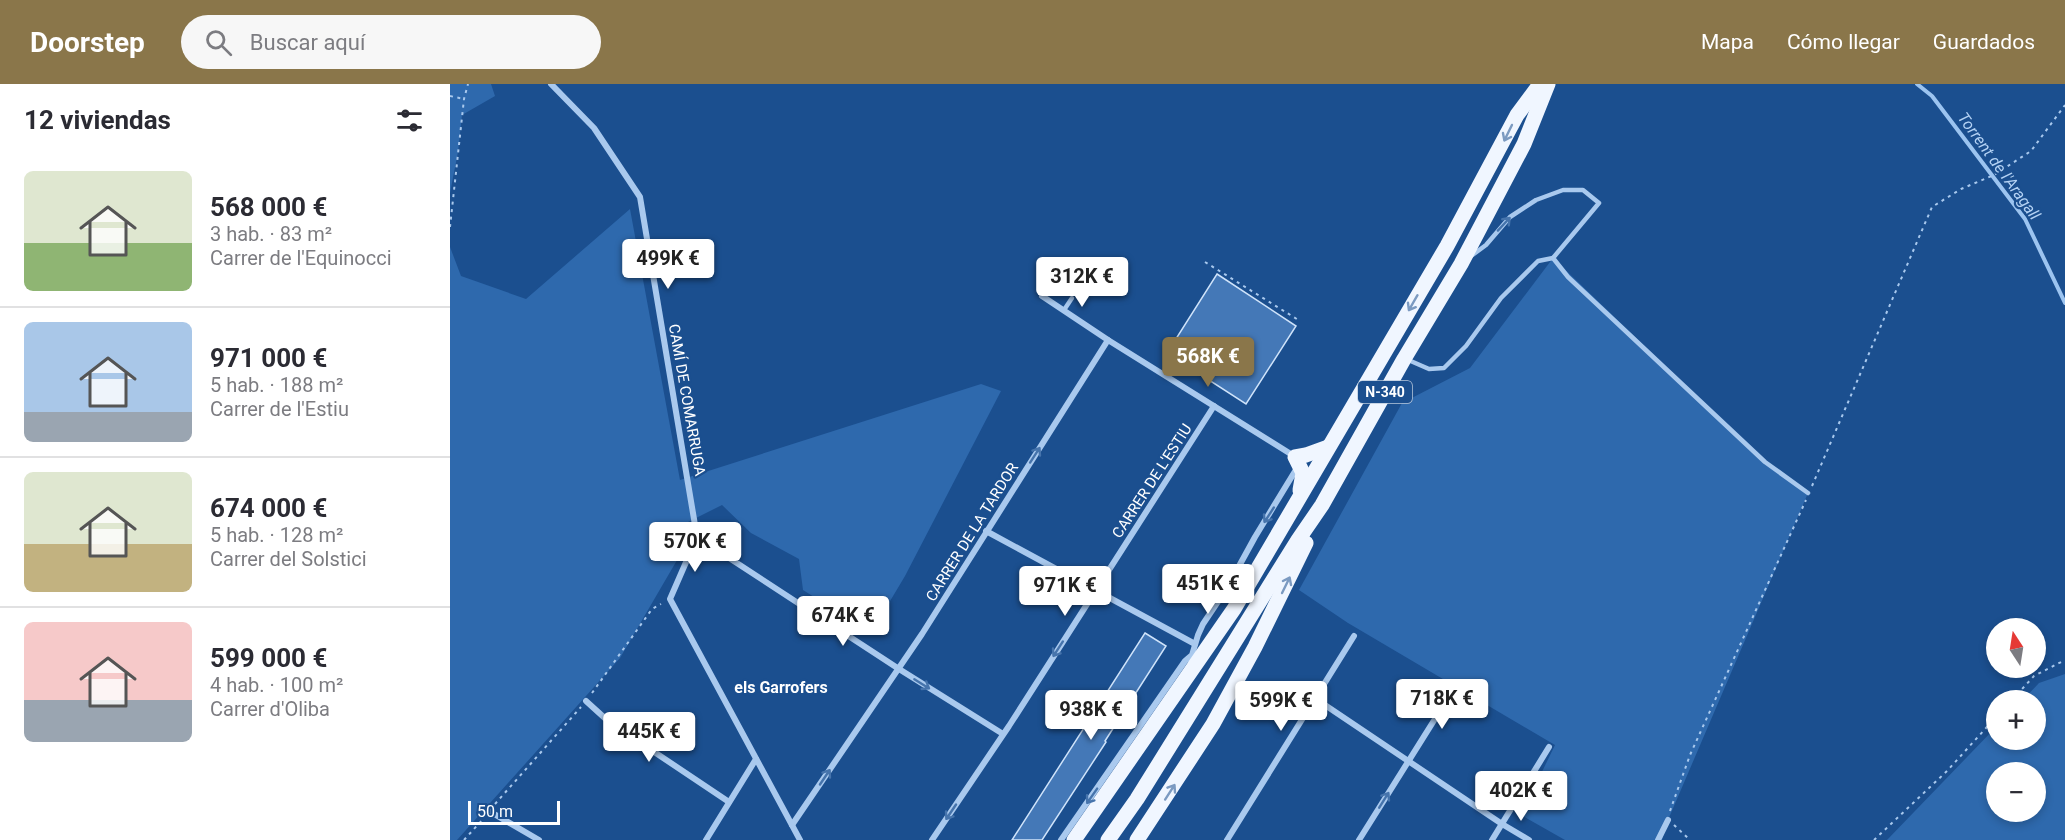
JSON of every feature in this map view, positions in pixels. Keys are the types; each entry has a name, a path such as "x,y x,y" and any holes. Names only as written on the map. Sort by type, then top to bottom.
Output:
{"main road":[{"path":"1074,840 1234,609 1447,246 1517,115 1540,84"},
{"name":"N-340","path":"1108,840 1137,799 1298,540 1312,522 1404,359 1461,264 1524,144 1548,84"},
{"path":"1294,507 1303,473 1297,461 1328,447"},
{"path":"1137,840 1213,724 1255,647 1307,542 1312,522"}],"street":[{"name":"CAMÍ DE COMARRUGA","path":"551,84 594,128 640,197 698,537"},
{"path":"1042,296 1297,461 1227,588 1203,624 1192,655 1185,661 1061,840"},
{"name":"CARRER DE LA TARDOR","path":"792,825 899,669 1108,340"},
{"name":"CARRER DE L'ESTIU","path":"932,840 1096,591 1214,406"},
{"path":"986,531 1195,644"},
{"path":"800,840 670,599 698,537 899,669 1003,734"},
{"path":"1195,644 1207,636 1224,614 1234,609"},
{"path":"1227,840 1354,636"},
{"path":"1359,840 1455,687"},
{"path":"1316,699 1529,840"},
{"path":"586,700 608,721 729,802"},
{"path":"1492,840 1550,747"},
{"path":"706,840 756,759"},
{"path":"489,812 539,840"},
{"path":"1658,840 1668,820"}],"lane":[{"path":"1404,359 1429,369 1444,368 1466,345 1501,298 1538,261 1553,258 1599,203 1583,190 1563,190 1536,200 1510,217 1486,245 1461,264"},
{"path":"1553,258 1568,277 1765,462 1808,493"},
{"path":"1064,310 1072,298"}],"path":[{"path":"450,226 464,99 468,84"},
{"path":"450,96 464,99"},
{"path":"1689,840 1668,820 1668,815 1690,755 1808,493 1932,207 1961,189 1994,175 2031,151 2065,105"},
{"path":"1205,262 1300,321"},
{"path":"464,840 586,700 652,609 670,599"},
{"path":"2021,690 2034,676 2065,660"},
{"path":"1875,840 1947,771 1986,728"}],"shaded area":[{"path":"450,84 491,84 495,96 462,115 450,193"},
{"path":"630,209 680,480 981,384 1001,391 905,576 871,633 803,590 799,559 751,533 722,505 684,524 680,555 620,658 457,840 450,840 450,247 461,276 526,299"},
{"path":"1553,258 1765,462 1808,493 1668,820 1662,840 1565,840 1521,815 1555,745 1348,623 1299,590 1402,403 1470,368"},
{"path":"2065,674 2065,840 1887,840 1986,737 1986,750 2046,750 2046,690 2032,690 2039,683"}],"building":[{"path":"1217,274 1296,326 1246,404 1167,353"},
{"path":"1145,633 1166,646 1106,742 1042,840 1012,840"}],"waterway":[{"name":"Torrent de l'Aragall","path":"1917,84 1932,96 2025,219 2065,303"}],"district":[{"name":"els Garrofers","path":"781,687"}]}
